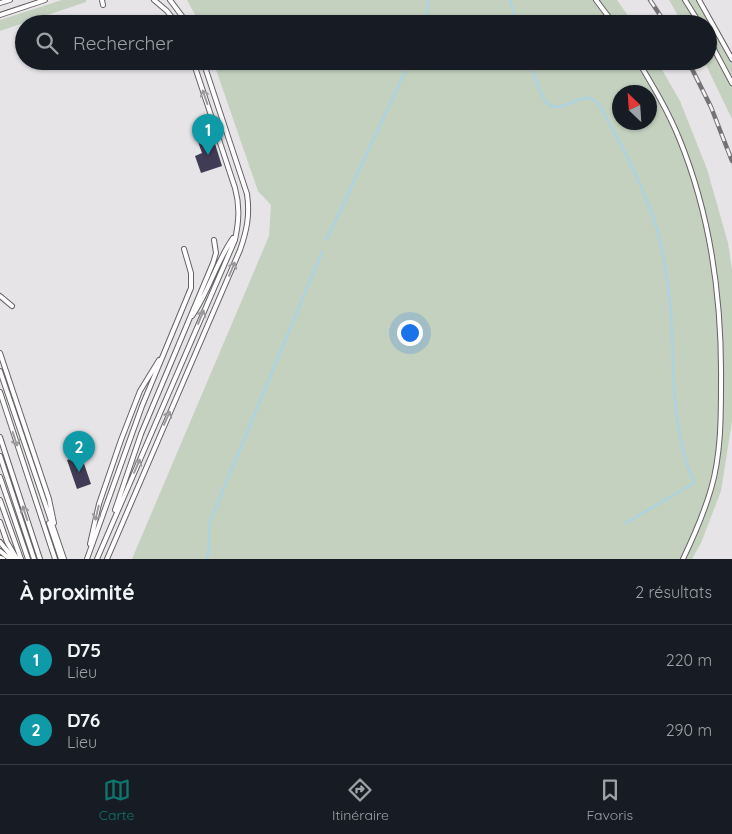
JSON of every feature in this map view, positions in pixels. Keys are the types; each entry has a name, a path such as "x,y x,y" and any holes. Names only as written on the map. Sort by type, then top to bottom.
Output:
{"lane":[{"path":"0,3 10,0"},
{"path":"0,15 45,0"},
{"path":"154,0 170,15"},
{"path":"170,0 181,15"},
{"path":"596,0 607,15"},
{"path":"685,0 694,15"},
{"path":"699,0 707,15"},
{"path":"717,32 732,59"},
{"path":"717,55 732,83"},
{"path":"97,559 236,234 239,213 235,188 196,70"},
{"path":"107,559 240,250 248,227 249,207 247,194 206,70"},
{"path":"643,70 679,137 695,183 708,231 720,324 721,409 714,475 700,520 683,559"},
{"path":"188,322 209,288 225,250 236,234"},
{"path":"108,532 141,434 213,263 216,253 214,240"},
{"path":"88,558 132,431 191,288 191,273 184,249"},
{"path":"0,296 12,306"},
{"path":"0,353 49,499 62,559"},
{"path":"88,558 99,504 121,440 140,391 147,377 162,356"},
{"path":"0,371 57,540"},
{"path":"0,371 62,559"},
{"path":"0,392 55,559"},
{"path":"0,437 40,559"},
{"path":"0,456 34,559"},
{"path":"0,477 28,559"},
{"path":"0,500 21,559"},
{"path":"0,522 6,542 15,559"},
{"path":"0,542 15,559"},
{"path":"1,555 8,559"}],"green space":[{"path":"62,0 86,0 86,2 47,15 16,15"},
{"path":"187,0 617,0 628,15 195,15"},
{"path":"669,0 696,0 707,15 678,15"},
{"path":"15,15 15,26 0,31 0,20"},
{"path":"717,32 732,61 732,119 708,70 717,70"},
{"path":"216,70 662,70 680,101 707,169 728,243 732,270 732,421 721,491 701,543 692,559 132,559 269,236 271,205 258,191"}],"building":[{"path":"212,134 222,166 201,173 195,156 202,153 197,139"},
{"path":"81,455 91,484 77,489 67,460"}],"waterway":[{"path":"427,15 428,0"},
{"path":"510,0 514,15"},
{"path":"327,239 406,70"},
{"path":"533,70 544,99 552,106 558,107 583,98 594,100 599,105 641,185 662,249 671,311 677,416 685,458 694,483 626,523"},
{"path":"207,559 211,519 322,252"}],"railway":[{"path":"650,0 660,15"},
{"path":"692,70 711,107 732,161"}],"place":[{"name":"D75","path":"208,155"},
{"name":"D76","path":"79,472"}]}
